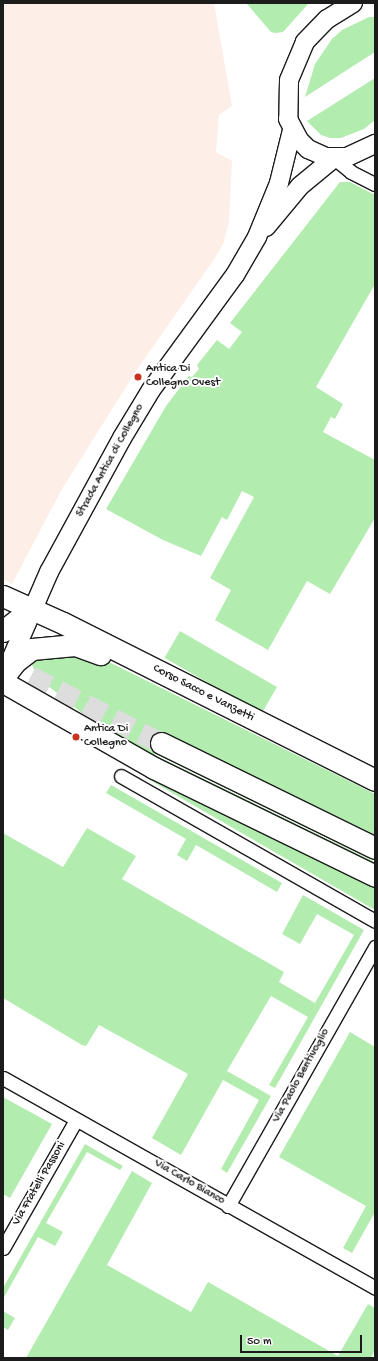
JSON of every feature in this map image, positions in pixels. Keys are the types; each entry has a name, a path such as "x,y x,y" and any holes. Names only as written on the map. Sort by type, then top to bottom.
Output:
{"main road":[{"path":"343,5 314,32 292,68 287,94 292,130 308,149 334,158 347,157 375,144"},
{"name":"Strada Antica di Collegno","path":"4,679 31,609 122,438 151,390 235,275 257,237 279,183 292,130"},
{"name":"Strada Antica di Collegno","path":"257,237 300,186 334,158"},
{"name":"Corso Sacco e Vanzetti","path":"3,596 375,780"},
{"path":"3,632 31,609"},
{"path":"147,666 111,659 81,646 52,646 32,649 23,655 4,679 154,768 375,876"},
{"path":"161,743 375,848"}],"street":[{"path":"334,158 351,172 375,184"},
{"path":"121,776 375,921"},
{"name":"Via Paolo Bentivoglio","path":"228,1206 375,947"},
{"name":"Via Carlo Bianco","path":"3,1078 375,1288"},
{"name":"Via Fratelli Passoni","path":"3,1248 76,1120"}],"shaded area":[{"path":"3,3 214,3 232,106 219,115 216,152 232,161 229,222 224,242 215,258 136,371 62,489 12,584 3,579"}],"green space":[{"path":"246,3 309,3 283,32 275,33 271,32"},
{"path":"369,17 375,17 375,52 305,97 315,64 332,39 342,30"},
{"path":"375,78 375,120 364,129 341,138 330,138 321,135 307,121"},
{"path":"340,182 350,182 375,195 375,284 316,387 343,404 335,419 331,417 323,432 375,460 375,518 330,594 307,581 268,650 215,620 231,590 210,578 254,497 242,491 227,520 222,517 201,556 163,540 106,509 166,406 189,376 192,377 199,369 197,365 217,340 229,349 242,332 230,323"},
{"path":"180,631 277,687 261,714 164,658"},
{"path":"78,651 107,661 375,794 375,835 166,734 155,755 375,862 375,867 158,761 89,719 36,676 32,664 35,658"},
{"path":"150,775 375,886 375,910 148,779"},
{"path":"111,785 282,883 277,892 196,845 187,861 177,855 186,839 106,793"},
{"path":"87,828 136,856 122,879 284,972 279,982 315,1003 354,935 317,914 300,944 282,934 303,895 364,930 275,1088 269,1085 308,1017 271,996 227,1071 271,1096 227,1173 221,1169 259,1100 223,1080 181,1155 152,1138 188,1074 99,1025 86,1046 82,1045 3,998 3,833 63,867"},
{"path":"350,1032 375,1047 375,1212 352,1253 343,1248 366,1206 279,1157"},
{"path":"3,1097 52,1124 10,1198 3,1194"},
{"path":"85,1144 123,1166 120,1170 87,1152 46,1223 63,1232 55,1246 38,1237 3,1299 3,1288"},
{"path":"132,1171 152,1183 107,1265 191,1312 208,1282 338,1356 368,1304 375,1308 375,1350 371,1358 26,1358"},
{"path":"3,1311 15,1318 8,1330 3,1327"}],"tunnel":[{"path":"3,662 161,743"}],"place":[{"name":"Antica Di Collegno Ovest","path":"138,377"},
{"name":"Antica Di Collegno","path":"76,737"}]}
